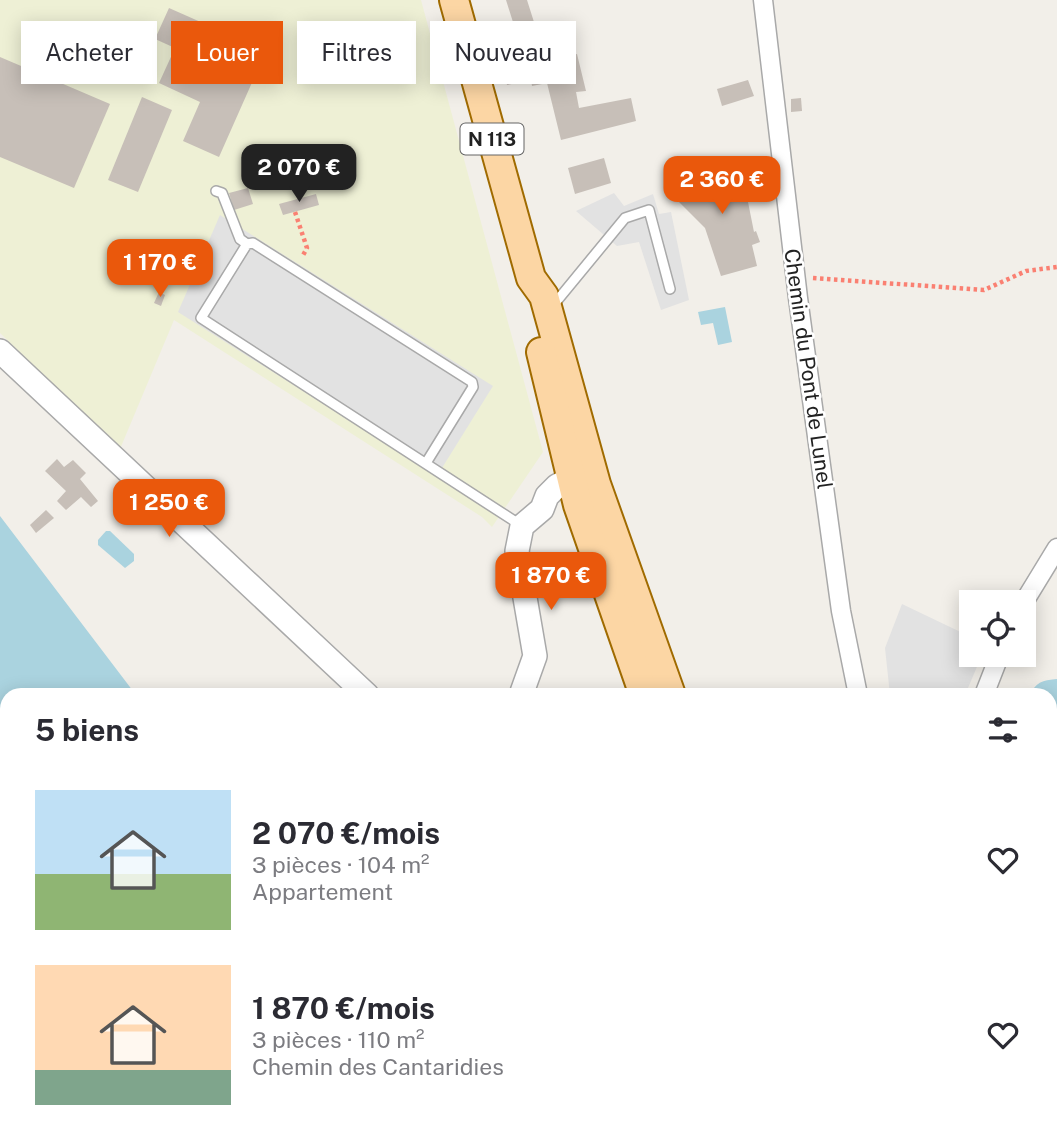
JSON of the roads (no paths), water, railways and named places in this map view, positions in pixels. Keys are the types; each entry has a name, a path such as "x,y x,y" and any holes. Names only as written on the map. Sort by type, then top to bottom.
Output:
{"main road":[{"name":"N 113","path":"454,0 531,278 544,296 582,489 668,688"},
{"name":"N 113","path":"531,278 528,297 642,688"}],"street":[{"name":"Chemin du Pont de Lunel","path":"763,0 795,277 841,611 857,688"},
{"path":"0,351 360,688"},
{"path":"524,688 535,656 517,551 522,526 542,509 547,496 582,489"},
{"path":"1031,590 1057,548"},
{"path":"987,688 995,667"}],"lane":[{"path":"216,191 222,193 240,239 247,244 253,243 472,382 473,387 426,463"},
{"path":"548,312 625,218 649,210 670,289"},
{"path":"247,244 201,318 522,526"}],"water":[{"path":"725,307 732,342 718,345 713,323 701,325 698,312"},
{"path":"0,516 131,688 0,688"},
{"path":"106,531 110,531 134,554 134,561 125,568 98,545 98,540"}]}
